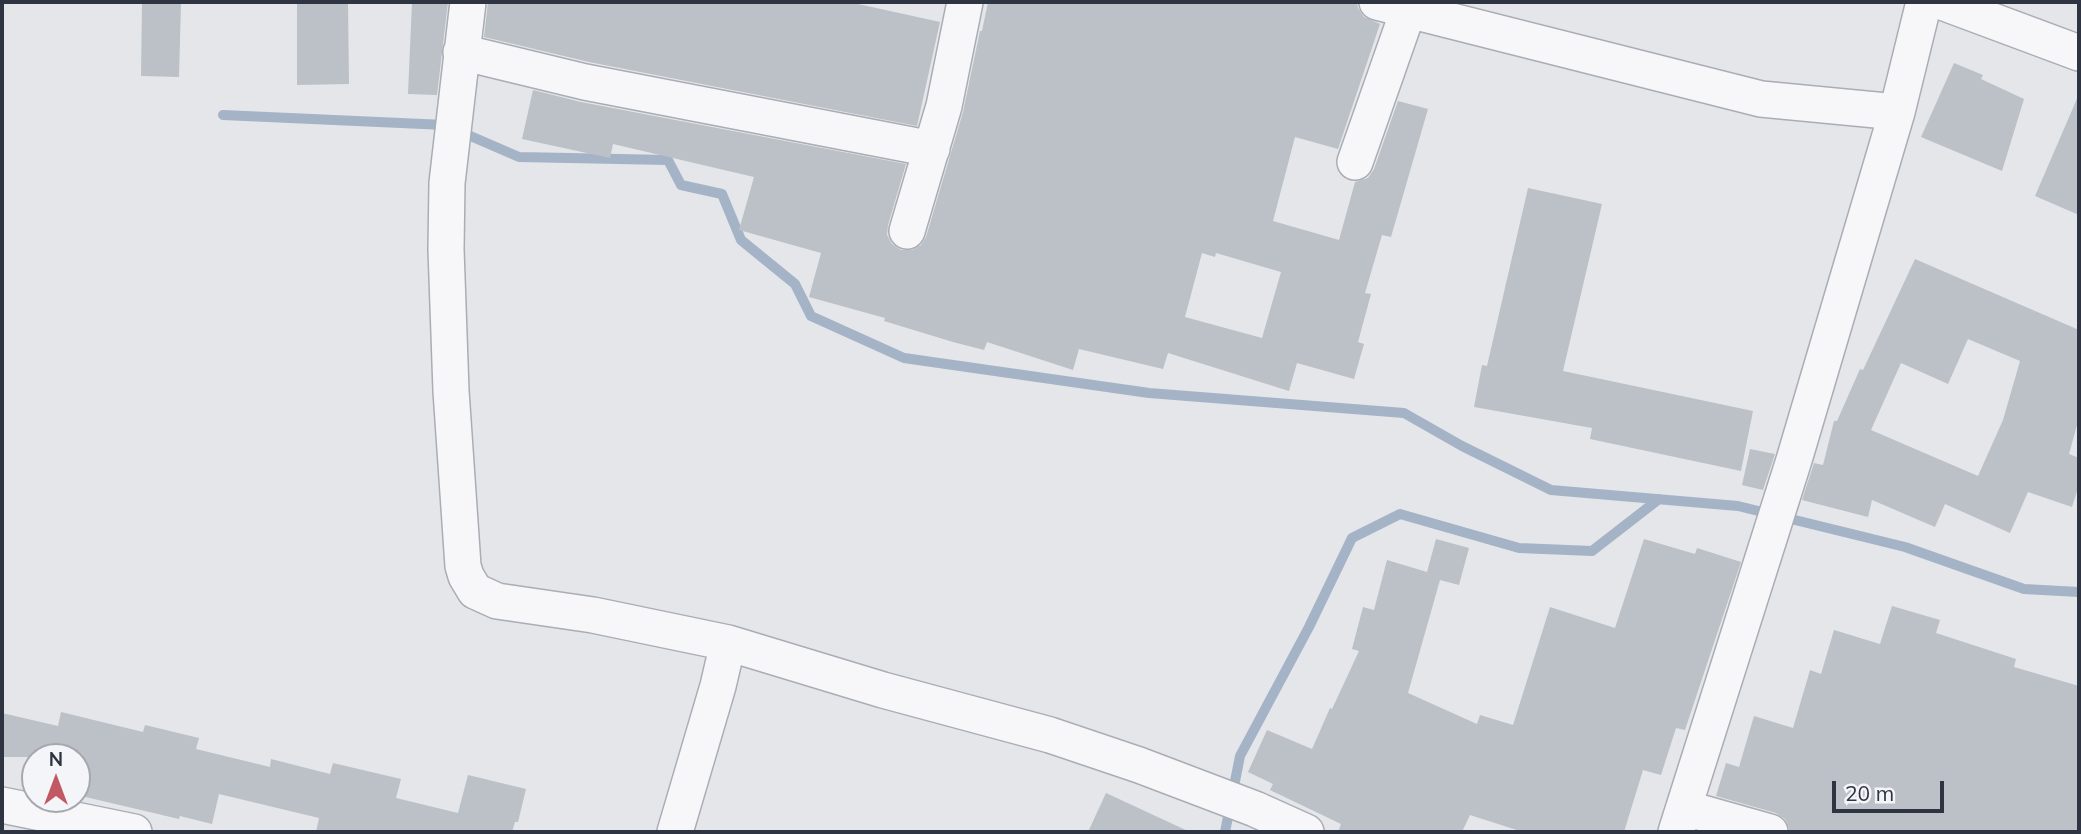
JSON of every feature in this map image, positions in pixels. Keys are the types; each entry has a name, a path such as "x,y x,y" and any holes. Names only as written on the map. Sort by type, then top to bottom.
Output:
{"street":[{"path":"468,2 447,183 447,318 463,566 471,586 484,597 497,601 593,615 728,643 883,690 1050,735 1205,790 1306,832"},
{"path":"907,231 944,106 965,2"},
{"path":"1770,832 1680,820 1794,460 1897,112 1923,2"},
{"path":"1942,2 2079,53"},
{"path":"1355,162 1393,6 1761,99 1897,112"},
{"path":"460,61 585,82 932,149"},
{"path":"674,832 718,686 728,643"},
{"path":"2,805 134,832"}],"building":[{"path":"142,2 181,2 179,77 141,76"},
{"path":"297,2 348,2 349,84 297,85"},
{"path":"412,2 448,2 437,95 408,94"},
{"path":"488,2 849,2 940,22 917,126 589,62 484,37"},
{"path":"988,2 1357,2 1364,17 1380,24 1338,149 1295,137 1273,221 1339,240 1355,182 1368,178 1374,169 1398,101 1428,109 1391,237 1382,235 1365,293 1371,294 1358,342 1364,344 1354,379 1297,363 1289,391 1168,353 1163,369 1079,349 1073,370 987,342 984,350 953,342 884,321 885,318 809,297 821,253 739,230 754,177 613,144 610,158 522,139 533,90 581,102 906,164 887,235 892,244 901,250 912,250 921,245 926,237 963,112","holes":["1202,253 1215,257 1216,253 1281,272 1262,338 1185,317"]},
{"path":"1954,63 1983,75 1981,79 2024,99 2002,171 1921,137"},
{"path":"2079,94 2079,215 2035,196"},
{"path":"1528,188 1602,204 1563,371 1753,411 1741,471 1590,439 1592,428 1474,407 1482,365 1487,366"},
{"path":"1915,259 2079,330 2079,418 2069,454 2079,458 2079,485 2072,507 2028,492 2010,533 1945,504 1935,527 1872,500 1868,517 1802,500 1814,463 1823,465 1834,421 1837,421 1860,369 1863,370","holes":["1968,339 2020,361 2003,420 1978,476 1871,430 1901,363 1948,384"]},
{"path":"1750,449 1775,454 1763,490 1742,485"},
{"path":"1436,539 1469,548 1459,585 1440,580 1408,693 1477,724 1480,715 1513,725 1550,607 1615,628 1644,539 1695,554 1697,548 1741,562 1685,730 1676,728 1661,775 1643,770 1624,832 1523,832 1470,815 1462,832 1338,832 1341,824 1270,790 1273,784 1248,772 1267,730 1312,749 1359,651 1352,649 1363,607 1374,610 1387,560 1427,572"},
{"path":"1892,606 1940,620 1936,633 2016,659 2014,667 2079,686 2079,832 1790,832 1785,819 1776,813 1716,796 1726,763 1739,767 1754,716 1793,728 1810,670 1821,674 1834,630 1880,644"},
{"path":"61,712 143,732 145,725 199,738 196,749 270,767 271,759 330,774 333,763 401,779 396,798 458,813 468,775 526,789 518,822 515,822 512,832 316,832 319,818 219,794 212,824 91,798 91,743 21,743 21,757 2,757 2,713 58,726"},
{"path":"1106,793 1190,832 1088,832"}],"waterway":[{"path":"223,115 445,125 519,157 668,160 681,185 722,194 741,240 795,284 811,316 904,358 1149,393 1404,413 1462,446 1551,490 1738,506 1905,547 2024,589 2079,592"},
{"path":"1225,832 1240,756 1309,627 1352,538 1400,514 1519,548 1592,551 1659,499"}]}
